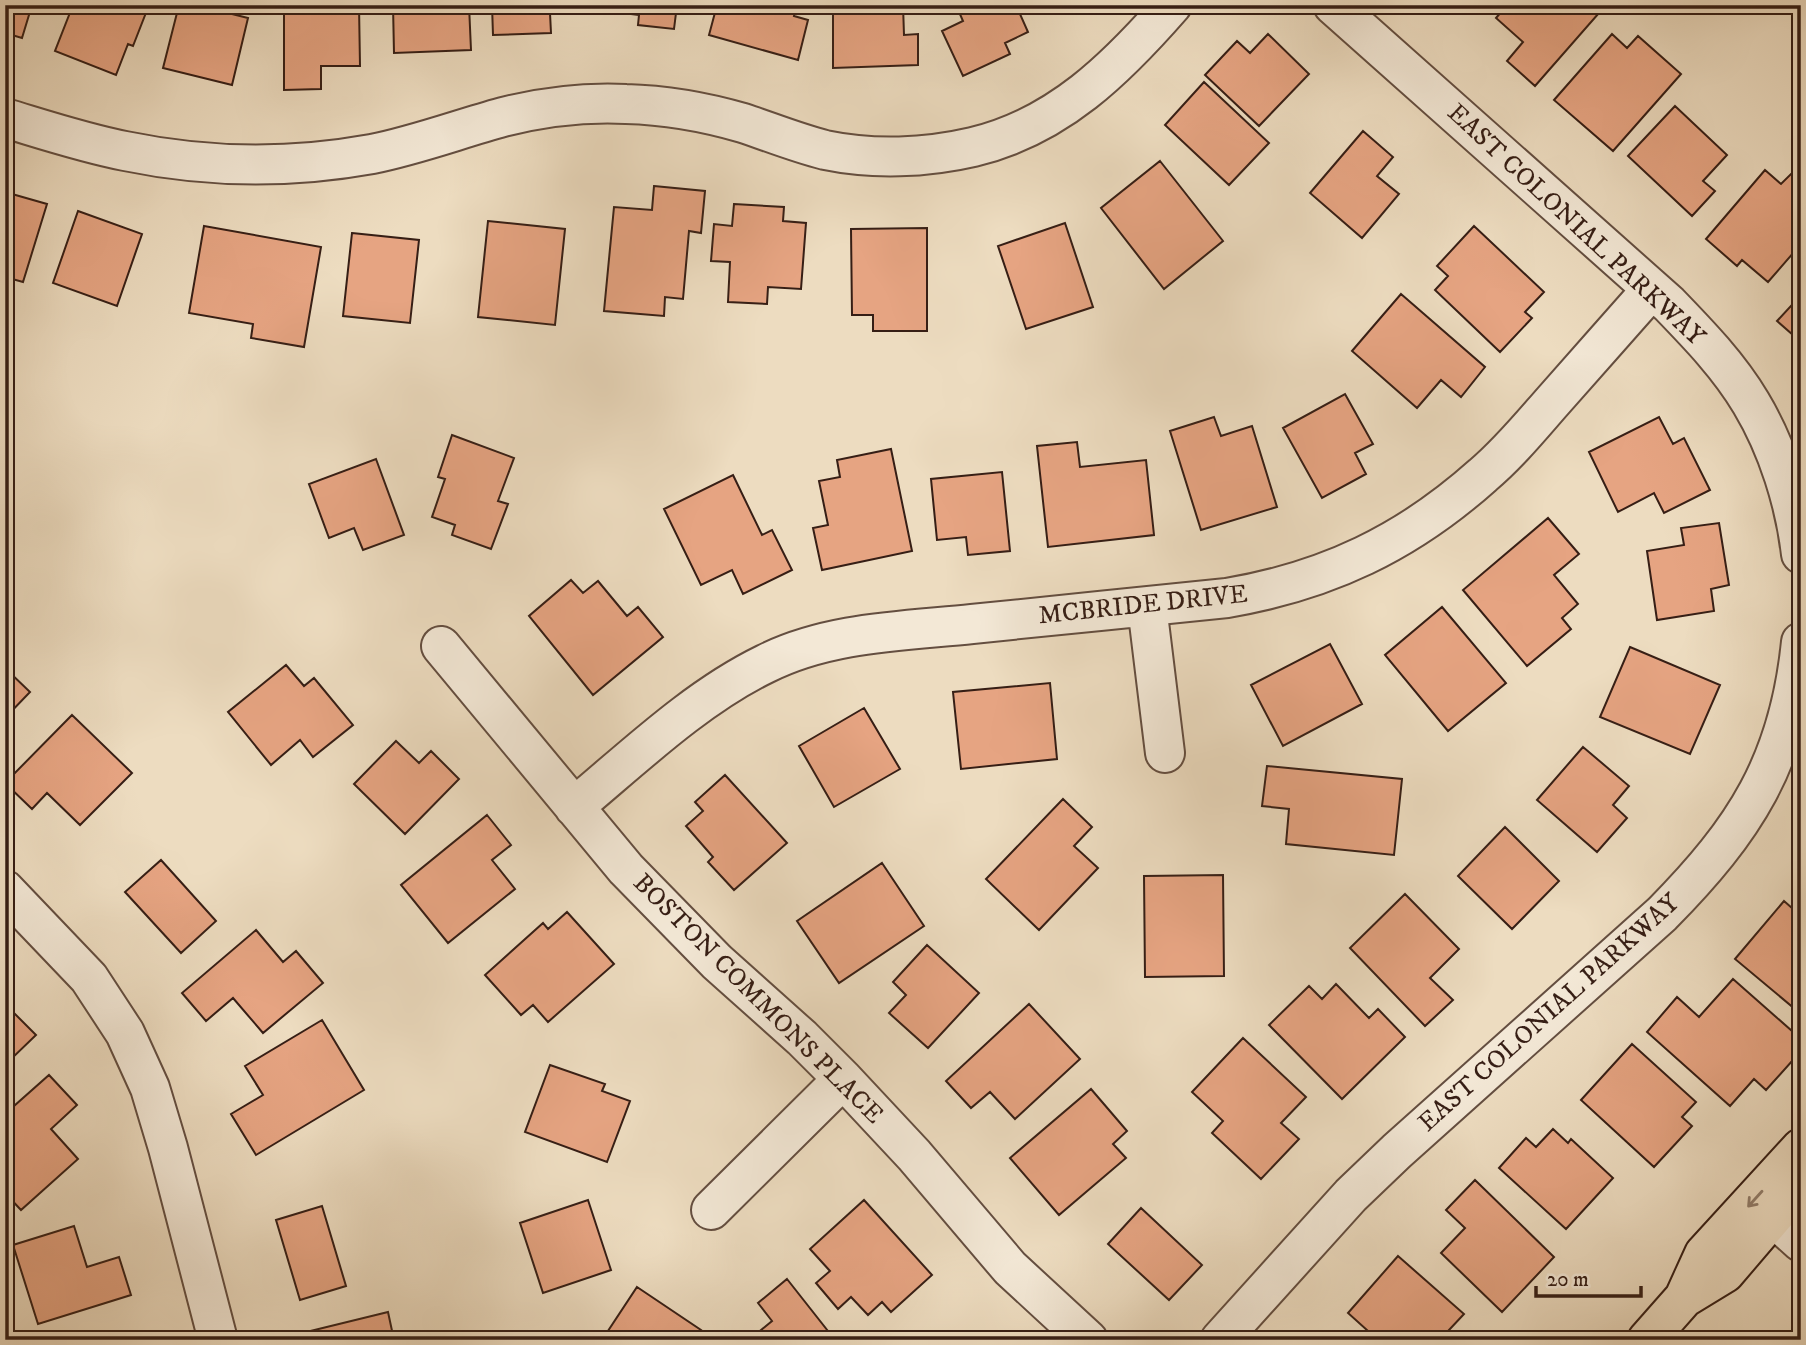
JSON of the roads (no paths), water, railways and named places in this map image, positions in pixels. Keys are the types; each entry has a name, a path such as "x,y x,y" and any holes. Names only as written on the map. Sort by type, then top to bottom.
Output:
{"main road":[{"path":"1647,1340 1684,1298 1704,1254 1801,1148"},
{"path":"1684,1298 1725,1273 1801,1184"}],"street":[{"path":"5,118 121,151 195,163 285,165 370,154 503,117 546,108 626,104 705,113 804,144 860,155 936,154 977,146 1012,134 1047,117 1107,75 1172,5"},
{"name":"EAST COLONIAL PARKWAY","path":"1333,5 1652,289 1697,334 1733,376 1752,404 1774,449 1788,491 1801,555"},
{"name":"MCBRIDE DRIVE","path":"574,807 706,700 765,663 798,650 870,635 1227,598 1268,591 1346,564 1415,528 1475,482 1510,449 1652,289"},
{"path":"1147,606 1165,753"},
{"name":"EAST COLONIAL PARKWAY","path":"1220,1340 1351,1195 1662,914 1697,878 1735,831 1759,792 1776,754 1789,717 1801,642"},
{"name":"BOSTON COMMONS PLACE","path":"442,646 626,869 717,962 802,1038 843,1079 914,1155 1003,1260 1088,1340"},
{"path":"5,890 89,978 125,1033 150,1088 218,1340"},
{"path":"711,1210 843,1079"},
{"path":"1773,1217 1801,1242"}]}
